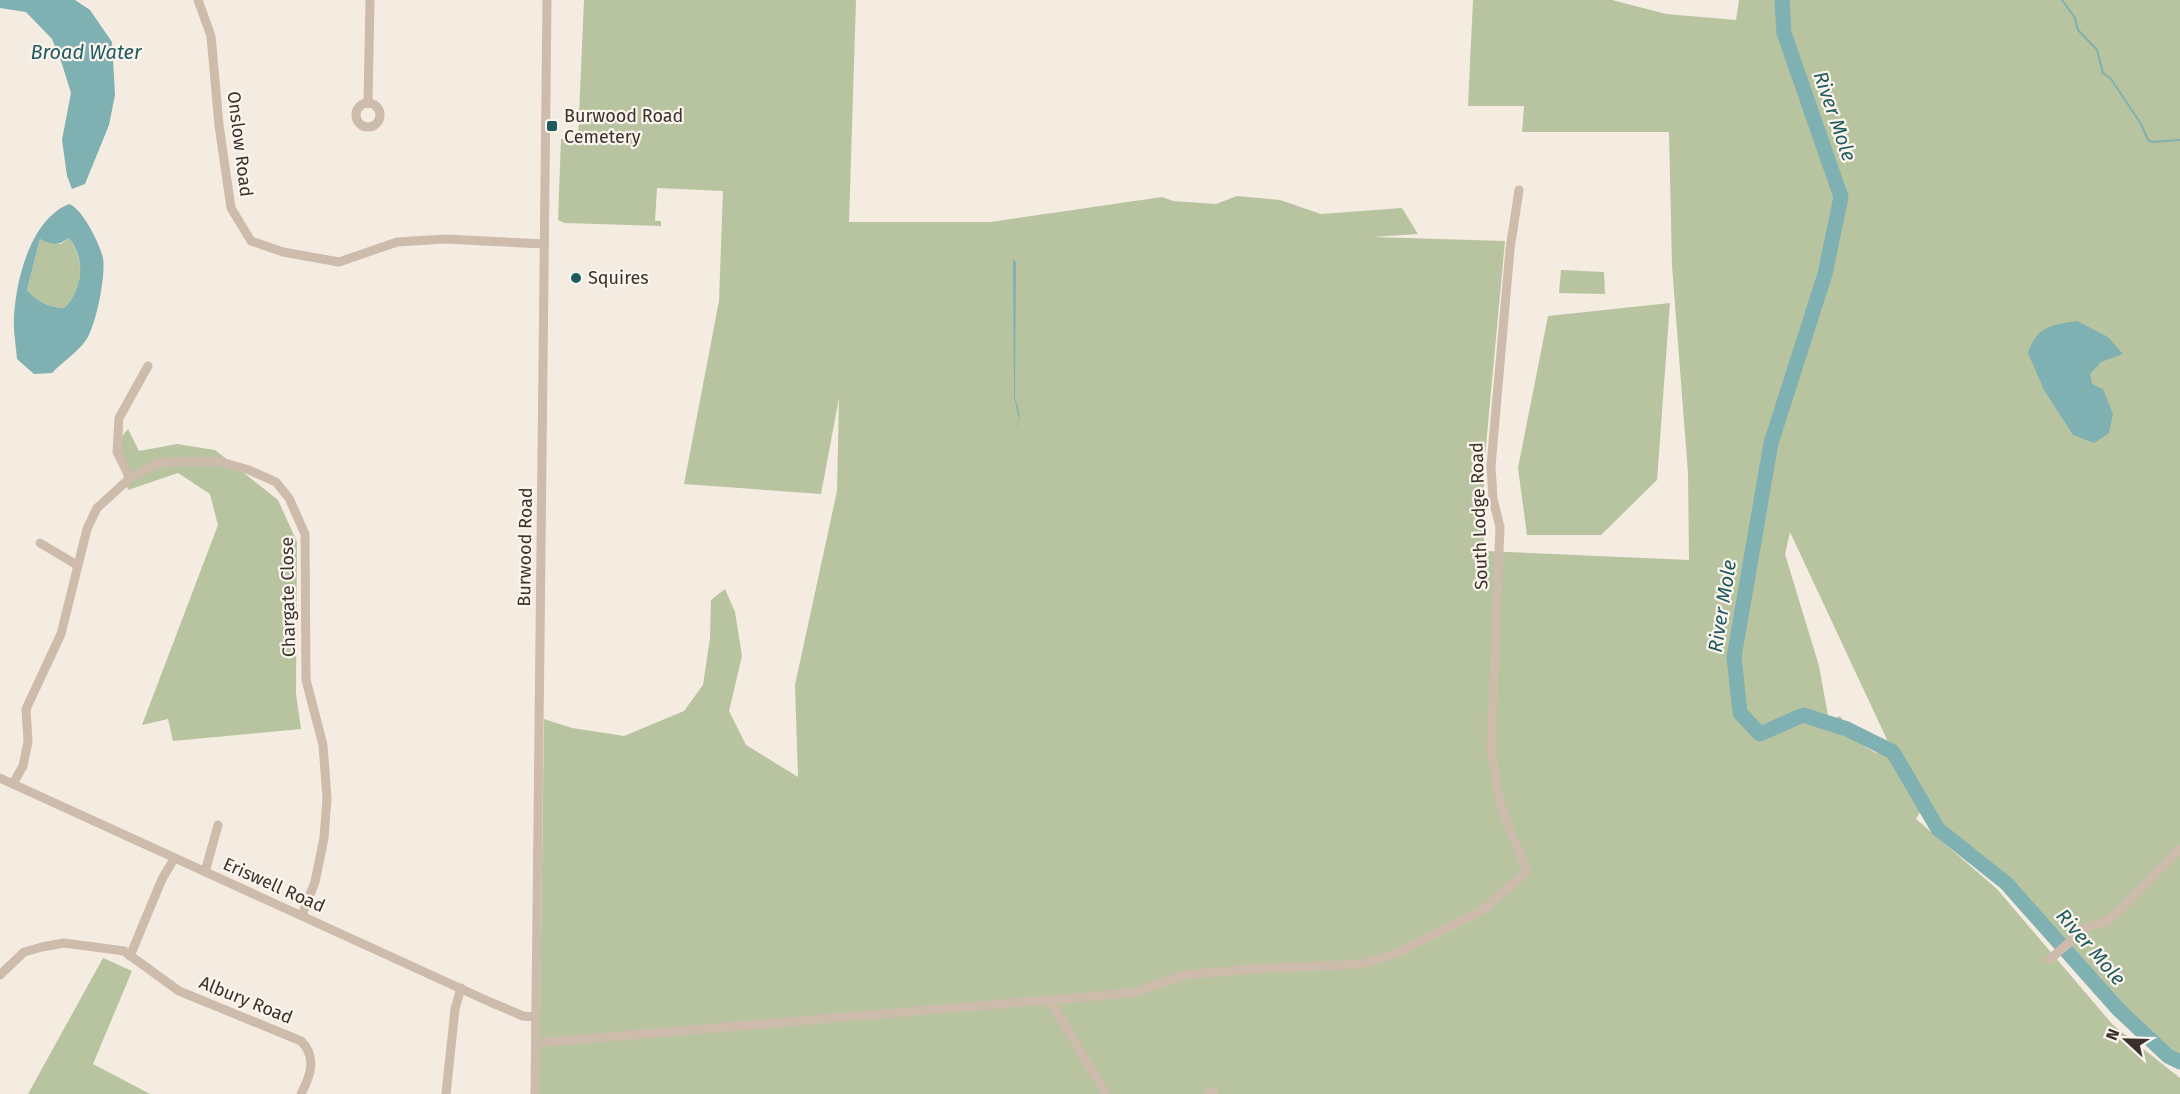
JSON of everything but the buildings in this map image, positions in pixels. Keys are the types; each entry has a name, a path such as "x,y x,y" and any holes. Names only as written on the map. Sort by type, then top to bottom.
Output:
{"street":[{"name":"Onslow Road","path":"198,0 211,36 219,124 231,208 251,241 283,252 339,262 397,242 445,238 544,244"},
{"path":"368,103 370,0"},
{"name":"Burwood Road","path":"535,1094 547,0"},
{"name":"South Lodge Road","path":"1050,1000 1132,993 1184,975 1361,964 1397,953 1481,911 1527,872 1501,807 1491,750 1500,527 1493,499 1491,466 1510,249 1519,190"},
{"path":"130,478 117,452 119,418 148,366"},
{"name":"Chargate Close","path":"14,782 23,766 28,742 26,709 61,634 87,529 97,508 130,478 161,462 219,462 249,470 276,482 301,520 305,534 306,680 323,745 327,798 324,838 315,882 303,915"},
{"path":"40,543 77,565"},
{"name":"Eriswell Road","path":"0,777 174,859 303,915 519,1015 536,1017"},
{"path":"205,872 218,825"},
{"path":"2049,960 2087,927 2107,921 2180,849"},
{"path":"130,956 162,879 174,859"},
{"name":"Albury Road","path":"0,975 24,952 64,943 124,951 179,991 300,1041 310,1050 312,1062 310,1076 301,1094"},
{"path":"446,1094 455,1009 460,988"},
{"path":"536,1043 1050,1000 1106,1094"}],"green space":[{"path":"584,0 856,0 849,222 991,222 1162,197 1173,201 1216,204 1237,196 1280,200 1321,214 1402,208 1418,234 1372,237 1505,241 1484,467 1484,551 1689,560 1688,473 1672,266 1669,132 1522,132 1524,106 1468,106 1473,0 1612,0 1666,14 1736,20 1739,0 2180,0 2180,1065 2118,1009 2006,883 1938,829 1924,805 1916,819 1997,889 2113,1025 2180,1078 2180,1094 539,1094 544,719 572,728 624,736 684,711 703,685 710,638 711,600 725,589 735,612 742,656 729,711 746,745 798,777 795,685 837,491 839,398 821,494 684,484 719,301 723,191 657,188 655,221 661,221 661,226 565,223 558,220 561,139 578,139","holes":["1790,532 1890,746 1876,753 1857,742 1840,716 1829,721 1819,666 1785,554"]},
{"path":"69,238 78,256 80,274 75,292 64,308 39,301 27,290 40,239 61,244"},
{"path":"1561,270 1604,272 1605,294 1559,293"},
{"path":"1670,303 1657,480 1601,535 1527,535 1518,468 1548,316"},
{"path":"128,429 139,451 177,444 215,450 278,500 297,542 296,694 301,729 173,741 168,719 142,725 218,525 210,494 178,473 128,490 114,446"},
{"path":"103,958 132,971 93,1064 150,1094 28,1094"}],"water":[{"name":"Broad Water","path":"0,0 75,0 90,10 112,42 115,95 109,125 85,184 72,189 67,176 62,140 71,93 52,39 26,12 0,8"},
{"path":"69,204 79,212 90,227 103,258 102,288 90,333 83,344 52,373 34,374 17,359 14,328 15,302 22,269 35,236 56,212","holes":["69,238 78,255 80,274 70,301 64,308 39,301 27,290 40,239 55,244"]},
{"path":"1013,259 1016,262 1015,398 1019,420 1014,396"},
{"path":"2077,321 2108,337 2123,354 2101,362 2090,374 2092,384 2103,389 2113,414 2109,433 2094,443 2073,435 2044,390 2028,353 2036,337 2046,328"}],"waterway":[{"name":"River Mole","path":"1782,0 1784,33 1841,197 1825,274 1771,443 1734,657 1740,713 1760,734 1803,715 1847,729 1893,752 1938,829 2006,883 2118,1009 2168,1056 2180,1062"},
{"path":"2062,0 2075,18 2078,30 2097,50 2103,73 2111,79 2141,124 2148,140 2152,142 2180,140"}],"place":[{"name":"Burwood Road Cemetery","path":"552,126"},
{"name":"Squires","path":"576,278"}]}
